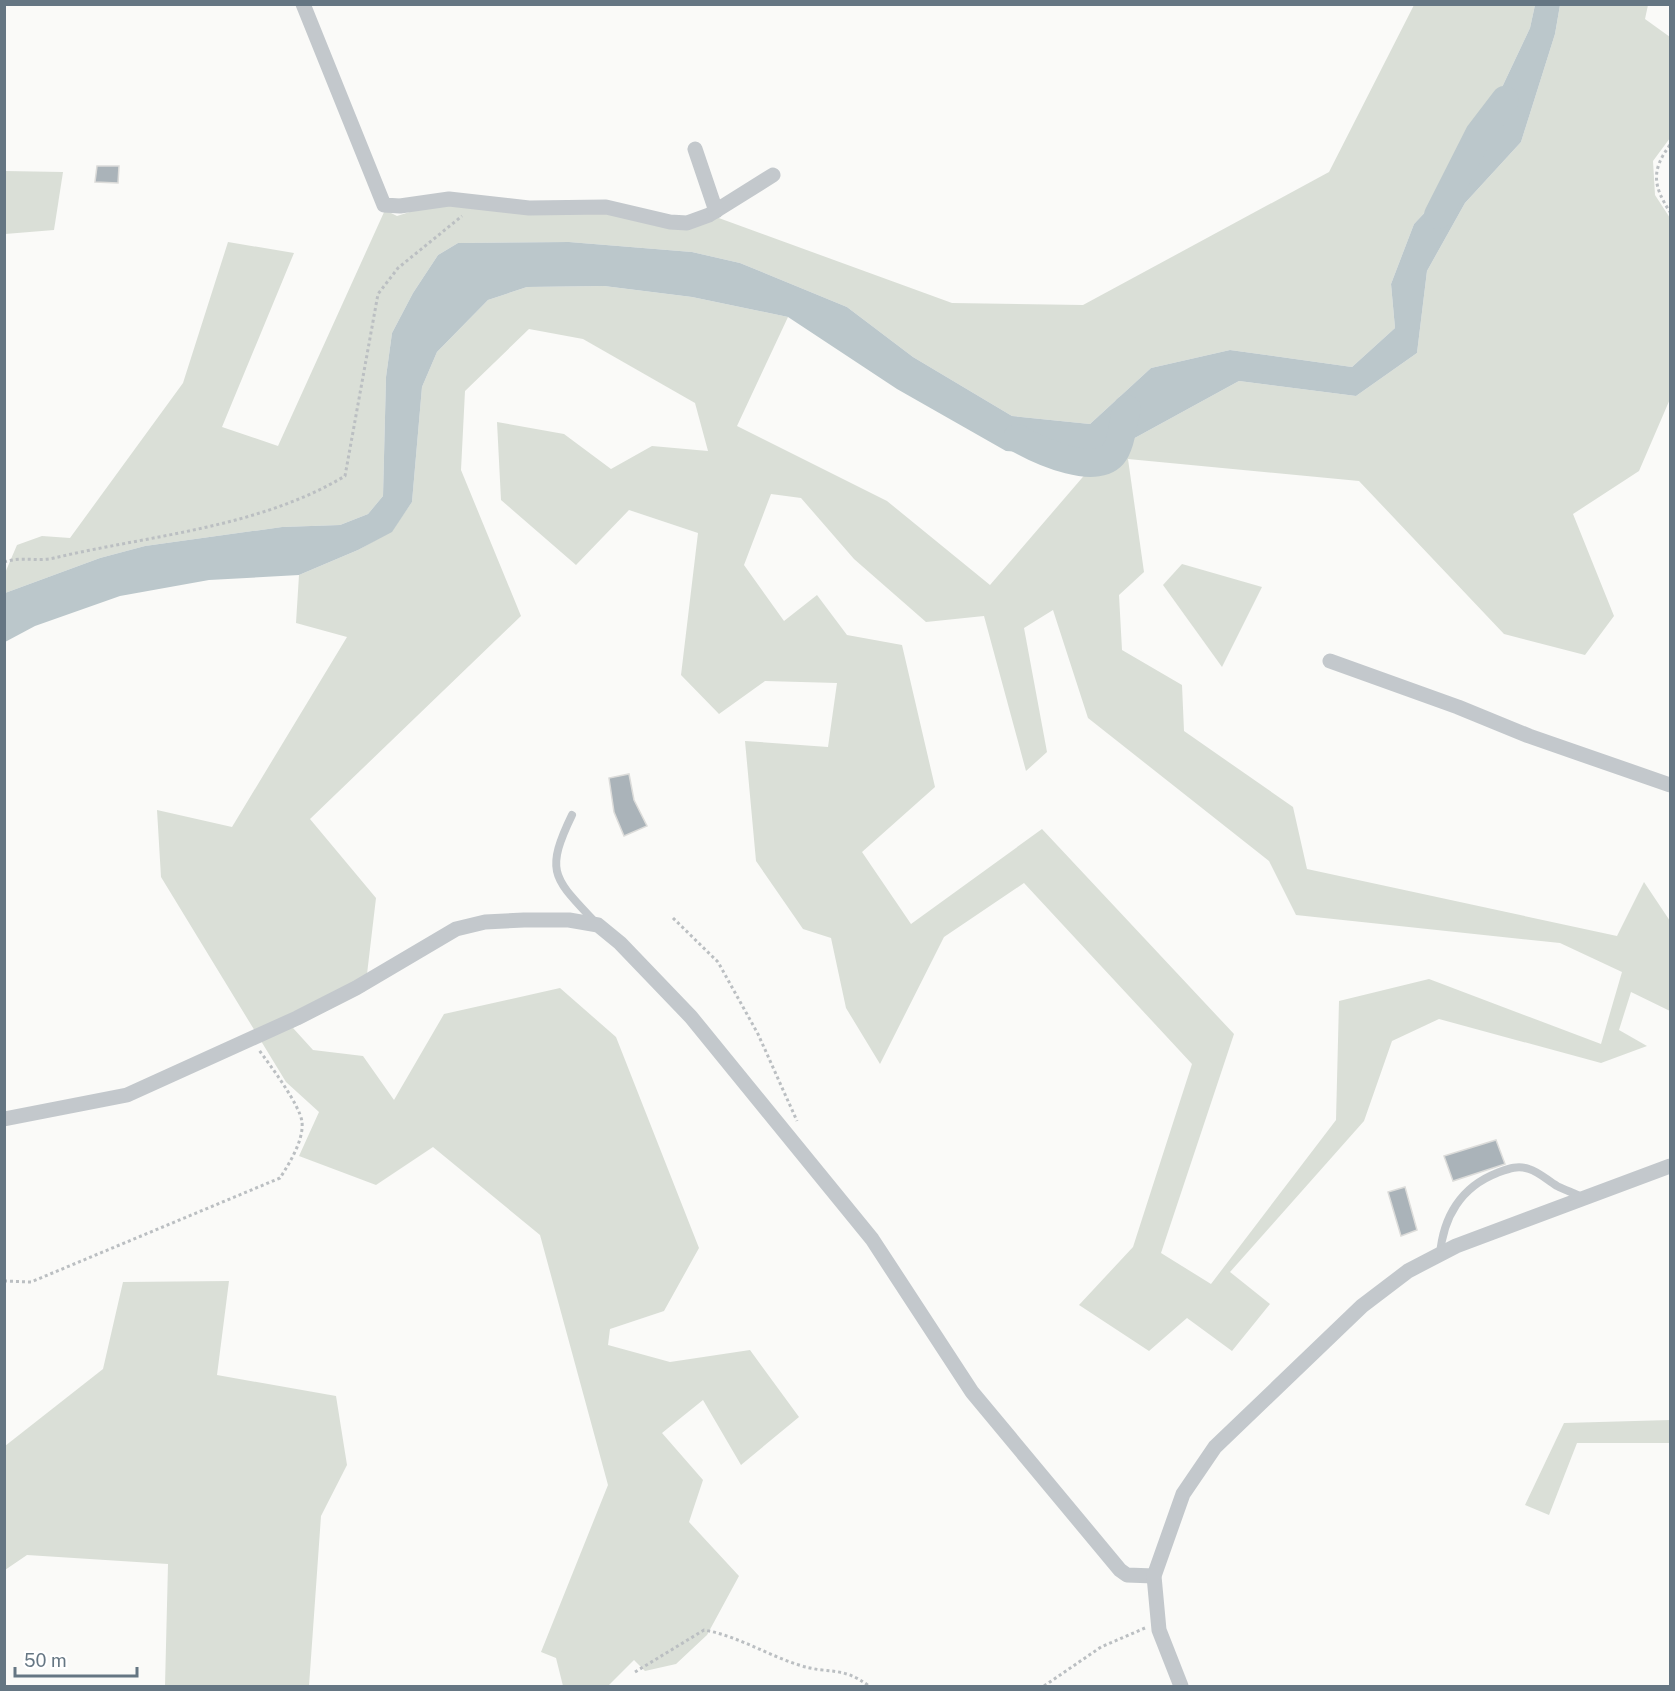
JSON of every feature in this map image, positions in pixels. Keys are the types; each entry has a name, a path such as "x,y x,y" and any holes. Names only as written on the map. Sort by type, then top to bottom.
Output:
{"street":[{"path":"303,4 384,205 400,206 439,199 529,208 606,207 678,223 702,219 774,175"},
{"path":"695,149 716,210"},
{"path":"1329,661 1458,707 1529,736 1671,785"},
{"path":"4,1119 127,1095 252,1039 356,988 456,929 485,922 524,920 568,920 598,925 621,943 691,1017 872,1239 972,1392 1107,1555 1127,1575 1154,1576"},
{"path":"1181,1686 1158,1623 1154,1576 1183,1494 1215,1447 1362,1306 1408,1271 1440,1255 1671,1166"}],"lane":[{"path":"572,815 561,838 554,868 561,885 598,925"},
{"path":"1440,1255 1441,1236 1446,1220 1461,1197 1481,1179 1514,1167 1528,1168 1558,1186 1586,1198"}],"path":[{"path":"1671,145 1657,163 1658,194 1671,212"},
{"path":"4,562 18,558 45,560 123,542 192,532 315,494 345,476 378,294 398,268 480,202"},
{"path":"673,918 718,962 758,1034 801,1130"},
{"path":"4,1281 31,1282 280,1178 295,1155 302,1122 283,1084 252,1039"},
{"path":"1044,1686 1101,1647 1158,1623"},
{"path":"635,1672 704,1630 723,1633 801,1666 852,1674 869,1686"}],"shaded area":[{"path":"1414,5 1535,5 1530,28 1461,174 1414,224 1391,284 1395,328 1352,367 1230,350 1151,368 1090,424 1012,416 913,357 847,307 740,263 692,252 569,242 458,243 438,255 413,293 392,333 386,377 383,496 368,514 340,525 282,527 145,546 100,558 5,593 5,573 17,545 42,536 70,538 183,383 228,242 294,253 222,427 278,446 385,210 397,216 441,202 611,209 678,226 716,217 952,303 1083,305 1329,172"},
{"path":"1535,5 1560,5 1555,34 1521,142 1465,203 1427,271 1417,353 1356,396 1239,381 1100,457 1006,451 897,389 788,317 692,297 604,286 527,287 488,300 437,352 422,387 412,502 392,532 358,550 299,575 209,580 120,596 35,626 5,642 5,593 100,558 145,546 282,527 340,525 368,514 383,496 386,377 392,333 413,293 438,255 458,243 569,242 692,252 740,263 847,307 913,357 1012,416 1090,424 1151,368 1230,350 1352,367 1395,328 1391,284 1414,224 1461,174 1530,28"},
{"path":"1560,5 1648,5 1645,19 1670,37 1670,138 1653,161 1655,195 1670,218 1670,399 1639,471 1573,514 1614,616 1585,655 1504,634 1359,481 1128,459 1144,572 1119,595 1122,650 1182,685 1184,731 1293,807 1307,869 1617,936 1644,882 1670,921 1670,1011 1631,992 1619,1030 1647,1046 1601,1063 1439,1019 1392,1041 1364,1121 1230,1272 1270,1304 1232,1351 1187,1318 1149,1351 1079,1305 1133,1247 1192,1064 1024,883 944,937 880,1064 846,1008 831,938 803,929 756,861 745,741 828,747 837,683 765,681 719,714 681,675 698,533 629,510 576,565 501,500 497,422 564,434 611,469 652,446 708,451 695,403 583,339 529,329 465,391 461,470 521,616 310,819 376,898 365,991 293,1028 313,1050 363,1056 394,1100 444,1014 560,988 616,1037 699,1248 664,1311 610,1329 608,1345 670,1362 750,1350 799,1417 741,1465 703,1400 662,1433 703,1480 689,1522 739,1576 707,1635 676,1664 645,1671 634,1660 608,1686 563,1686 556,1658 541,1652 608,1485 540,1235 433,1147 376,1185 299,1156 319,1112 286,1082 161,877 157,810 232,827 347,637 296,623 299,575 358,550 392,531 412,502 422,387 437,352 488,300 527,287 604,286 692,297 788,317 737,426 887,501 990,585 1100,457 1239,381 1356,396 1417,353 1427,271 1465,203 1521,142 1555,34","holes":["771,494 801,498 854,559 926,622 984,616 1026,771 1047,752 1024,628 1053,610 1088,718 1269,861 1296,915 1560,943 1622,972 1601,1044 1429,979 1339,1001 1336,1120 1211,1284 1161,1253 1234,1034 1042,829 911,924 862,852 935,787 902,645 847,635 817,595 784,621 744,565"]},
{"path":"5,171 63,172 54,230 5,234"},
{"path":"1182,564 1262,587 1222,667 1163,585"},
{"path":"229,1281 217,1375 336,1396 347,1465 321,1516 309,1686 165,1686 168,1564 27,1555 5,1570 5,1446 103,1369 123,1282"},
{"path":"1670,1420 1670,1443 1577,1443 1549,1515 1525,1505 1564,1423"}],"building":[{"path":"97,166 119,166 118,183 95,182"},
{"path":"629,774 634,800 647,826 624,836 614,812 609,778"},
{"path":"1496,1140 1505,1164 1453,1181 1444,1156"},
{"path":"1405,1187 1417,1230 1401,1236 1388,1192"}],"waterway":[{"path":"1438,215 1479,134 1505,100"},
{"path":"1017,438 1069,460 1084,463 1097,462 1108,459 1116,450 1127,409"}]}
